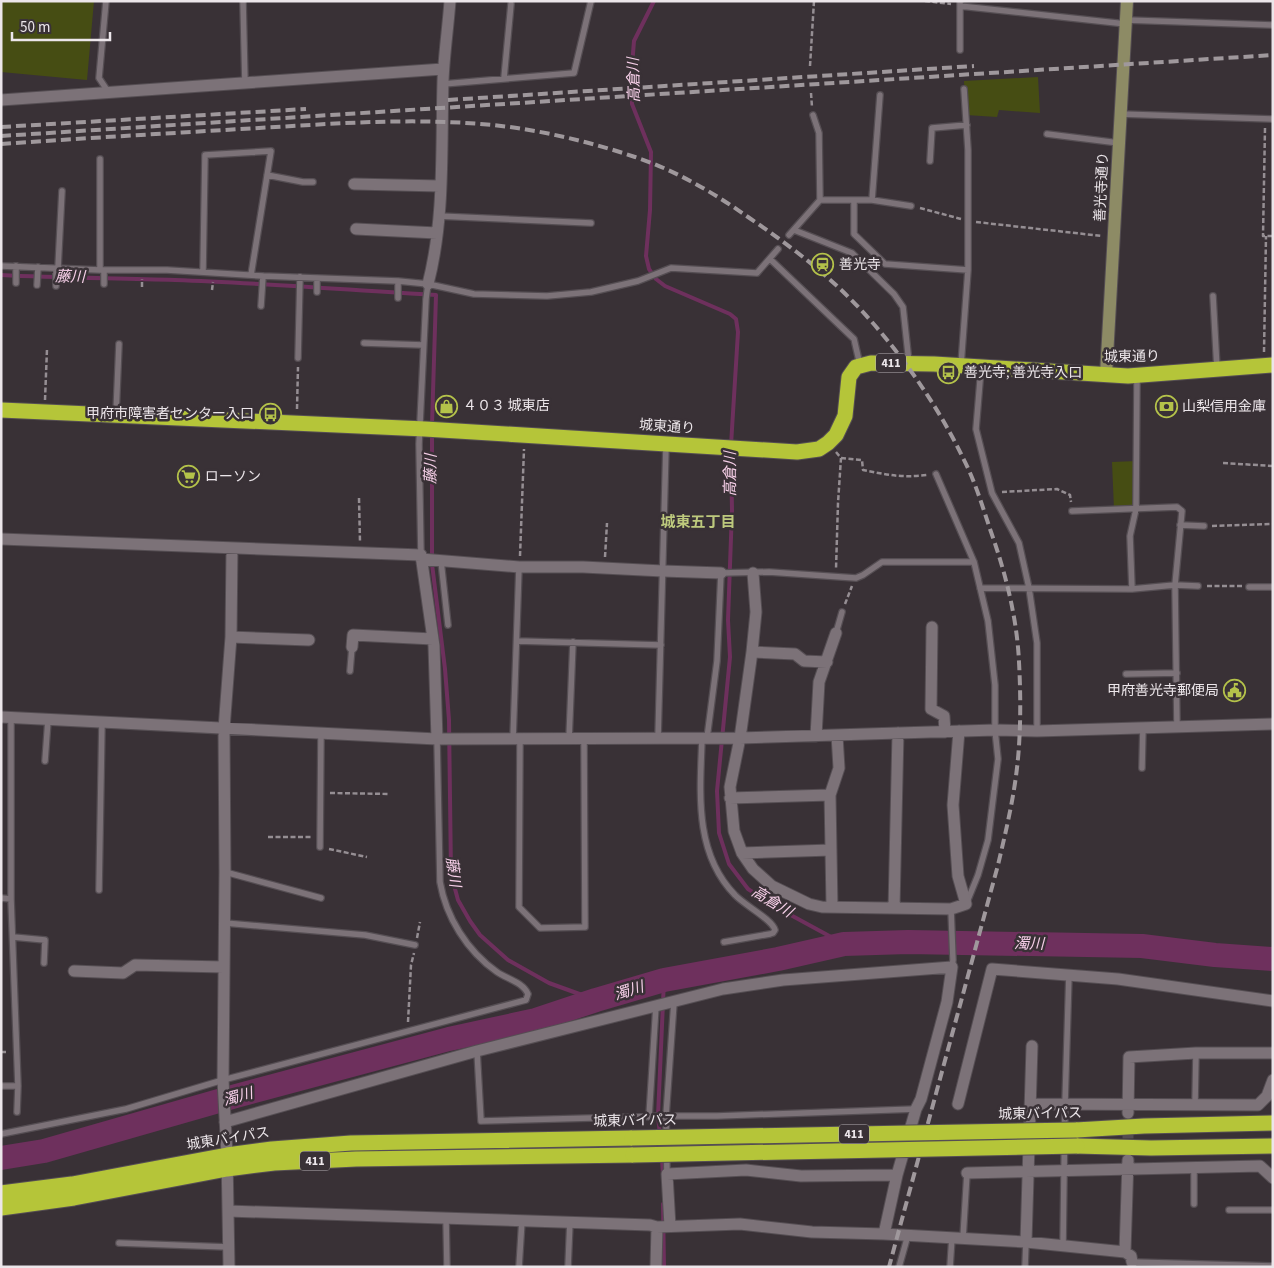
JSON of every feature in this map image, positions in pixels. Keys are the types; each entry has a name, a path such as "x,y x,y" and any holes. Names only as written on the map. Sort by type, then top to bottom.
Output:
{"highway":[{"name":"城東通り","path":"860,365 871,362 961,365 1106,375 1137,375 1268,366"},
{"name":"411","path":"828,443 836,436 845,416 849,377 852,370 860,365"},
{"name":"城東通り","path":"1,410 427,429 797,452 813,450 828,443"},
{"name":"城東バイパス","path":"1,1208 74,1198 227,1162 272,1149 351,1143 1076,1130 1144,1126 1273,1123"},
{"name":"城東バイパス","path":"1,1194 227,1162 274,1163 356,1159 1077,1146 1151,1148 1273,1146"}],"main road":[{"name":"善光寺通り","path":"1106,375 1127,1"}],"street":[{"path":"427,287 432,270 438,216 443,140 443,69 450,1"},
{"path":"1,100 109,94 443,69"},
{"path":"354,184 440,186"},
{"path":"356,229 436,233"},
{"path":"1,539 360,553 519,567 721,572"},
{"path":"228,1267 227,1162 223,1080 224,729 231,637 232,548"},
{"path":"422,558 433,639 439,739"},
{"path":"753,573 756,612 752,652 736,738 730,798 734,831 742,853 753,869 772,886 809,904 822,907 951,911 966,904 958,876 953,805 959,731"},
{"path":"932,627 931,709 944,716 945,732"},
{"path":"816,736 819,682 836,633"},
{"path":"352,647 353,635 433,639"},
{"path":"231,637 309,640"},
{"path":"752,652 795,654 804,661 826,662"},
{"path":"6,717 439,739 706,739 1273,724"},
{"path":"894,908 898,733"},
{"path":"832,907 830,795 839,768 837,735"},
{"path":"730,798 830,795"},
{"path":"742,853 831,850"},
{"path":"225,1122 478,1051 724,989 783,980 953,964 947,1002 921,1099 916,1109 897,1175 884,1234"},
{"path":"74,971 123,973 135,965 224,967"},
{"path":"958,1104 992,969 1118,979 1273,1001"},
{"path":"1026,1242 1032,1046"},
{"path":"1128,1109 1129,1057 1196,1053 1273,1052"},
{"path":"1031,1104 1065,1104 1128,1109 1195,1104 1258,1105 1268,1096 1273,1080"},
{"path":"967,1173 1029,1172 1128,1165 1194,1168 1260,1166 1273,1178"},
{"path":"228,1211 570,1221 663,1226 740,1224 812,1232 1026,1242 1063,1246 1130,1260 1128,1165"},
{"path":"656,1267 663,1226 667,1174 746,1170 801,1176 897,1175"}],"lane":[{"path":"106,1 99,78 109,94"},
{"path":"243,1 245,84"},
{"path":"443,84 574,73 591,1"},
{"path":"960,50 960,3 1126,22 1273,25"},
{"path":"504,78 511,4"},
{"path":"961,365 968,270 969,221 967,125 964,89"},
{"path":"872,200 880,95"},
{"path":"1120,114 1273,119"},
{"path":"789,235 820,200 819,133 813,115"},
{"path":"930,161 932,128 967,125"},
{"path":"1047,134 1119,143"},
{"path":"203,272 205,155 271,151 251,275"},
{"path":"100,159 104,284"},
{"path":"267,175 303,182 313,182"},
{"path":"56,286 62,191"},
{"path":"820,200 872,200 912,206"},
{"path":"854,200 854,234 885,264 968,270"},
{"path":"438,216 591,222"},
{"path":"794,230 852,253 894,294 903,307 909,363"},
{"path":"1,266 103,271 168,270 251,275 263,278 398,283 474,294 547,296 591,292 638,281 671,268 758,273 778,249"},
{"path":"770,259 854,339 860,365"},
{"path":"16,268 16,283"},
{"path":"37,285 38,269"},
{"path":"261,306 263,278"},
{"path":"298,358 300,278"},
{"path":"317,280 317,292"},
{"path":"398,283 398,298"},
{"path":"422,558 427,429 423,345 427,287"},
{"path":"1213,296 1217,370"},
{"path":"364,343 423,345"},
{"path":"116,415 119,344"},
{"path":"981,367 976,429 992,493 1019,543 1038,642 1037,731"},
{"path":"1132,589 1130,536 1136,508 1137,375"},
{"path":"658,738 666,444"},
{"path":"936,474 974,562 988,621 995,685 995,730 998,758 988,840 978,875 966,904"},
{"path":"1072,511 1177,507 1182,511 1175,586 1176,726"},
{"path":"1180,525 1204,526"},
{"path":"441,561 448,625"},
{"path":"724,942 770,934 775,930 771,922 751,909 724,882 711,859 704,838 700,788 717,661 721,572 769,572 856,578 882,562 974,562"},
{"path":"519,567 516,739 519,907 540,928 585,927 584,739"},
{"path":"980,588 1132,589 1198,586"},
{"path":"1249,587 1273,587"},
{"path":"836,633 842,612"},
{"path":"517,641 661,645"},
{"path":"569,739 573,642"},
{"path":"350,671 352,647"},
{"path":"1126,674 1177,673"},
{"path":"6,717 18,1086 17,1112"},
{"path":"46,761 48,720"},
{"path":"99,890 102,722"},
{"path":"1142,768 1143,728"},
{"path":"320,848 321,734"},
{"path":"1,1134 126,1109 223,1080 526,1000 528,994 524,988 497,972 468,945 455,926 442,893 440,882 439,739"},
{"path":"225,872 321,898"},
{"path":"1,898 11,899"},
{"path":"951,911 953,964"},
{"path":"224,923 365,935 415,944"},
{"path":"13,937 44,940 44,963"},
{"path":"1063,1246 1069,974"},
{"path":"665,1004 667,1174"},
{"path":"651,1117 665,1004"},
{"path":"478,1051 481,1121 717,1116 916,1109"},
{"path":"1195,1104 1196,1053"},
{"path":"1,1086 18,1086"},
{"path":"1194,1168 1194,1204"},
{"path":"950,1267 957,1238 967,1173"},
{"path":"1229,1210 1273,1210"},
{"path":"446,1218 446,1267"},
{"path":"520,1267 522,1220"},
{"path":"568,1267 570,1221"},
{"path":"899,1267 908,1235"},
{"path":"1025,1267 1026,1242"},
{"path":"119,1243 228,1247"},
{"path":"1130,1260 1273,1266"}],"path":[{"path":"810,66 814,1"},
{"path":"925,1 960,3"},
{"path":"811,93 813,115"},
{"path":"1266,119 1263,236 1266,236 1268,366"},
{"path":"912,206 969,221 1114,237"},
{"path":"1266,236 1273,236"},
{"path":"212,290 213,278"},
{"path":"45,412 48,349"},
{"path":"297,423 298,358"},
{"path":"519,567 524,435"},
{"path":"828,443 841,458 862,460 863,470 890,476 906,477 936,474"},
{"path":"836,577 841,458"},
{"path":"1223,463 1273,466"},
{"path":"992,493 1057,489 1070,495 1072,511"},
{"path":"360,498 360,553"},
{"path":"605,568 606,523"},
{"path":"1204,526 1273,524"},
{"path":"842,612 856,578"},
{"path":"1198,586 1249,587"},
{"path":"320,793 390,794"},
{"path":"268,837 320,837"},
{"path":"320,848 367,857"},
{"path":"408,1031 411,965 420,922"}],"green space":[{"path":"1,1 94,1 87,80 1,72"},
{"path":"1038,77 1040,113 999,110 997,117 966,115 964,81"},
{"path":"1137,461 1136,509 1114,509 1112,462"}],"waterway":[{"name":"高倉川","path":"654,1 634,41 631,78 632,104 651,152 650,210 646,256 649,269 656,279 665,286 730,314 736,319 738,332 731,445"},
{"name":"藤川","path":"1,275 208,281 436,295 432,425"},
{"name":"藤川","path":"432,432 432,564 445,669 449,720 451,874 458,900 480,935 508,960 549,983 596,1000"},
{"name":"高倉川","path":"731,452 732,510 728,620 730,657 717,791 719,833 729,864 748,889 776,907 844,944"},
{"name":"濁川","path":"1,1158 44,1151 236,1096 449,1039 536,1020 664,980 778,959 844,944 908,942 1142,946 1215,955 1273,959"},
{"path":"660,1135 658,1116 664,980"},
{"path":"662,1159 663,1175"},
{"path":"663,1204 664,1267"}],"tunnel":[{"path":"1128,1119 1128,1155"}],"railway":[{"path":"1,136 1273,55"},
{"path":"448,100 974,66"},
{"path":"1,127 306,109"},
{"path":"1,144 324,124 420,121 485,124 561,136 650,162 679,175 722,199 818,269 847,295 904,361 937,410 963,458 978,493 1001,561 1016,628 1020,676 1020,705 1016,776 1001,854 889,1267"}],"place":[{"name":"善光寺","path":"823,265"},
{"name":"善光寺; 善光寺入口","path":"948,373"},
{"name":"４０３ 城東店","path":"447,406"},
{"name":"山梨信用金庫","path":"1166,407"},
{"name":"甲府市障害者センター入口","path":"270,414"},
{"name":"ローソン","path":"189,477"},
{"name":"甲府善光寺郵便局","path":"1235,691"}],"district":[{"name":"城東五丁目","path":"698,522"}]}
